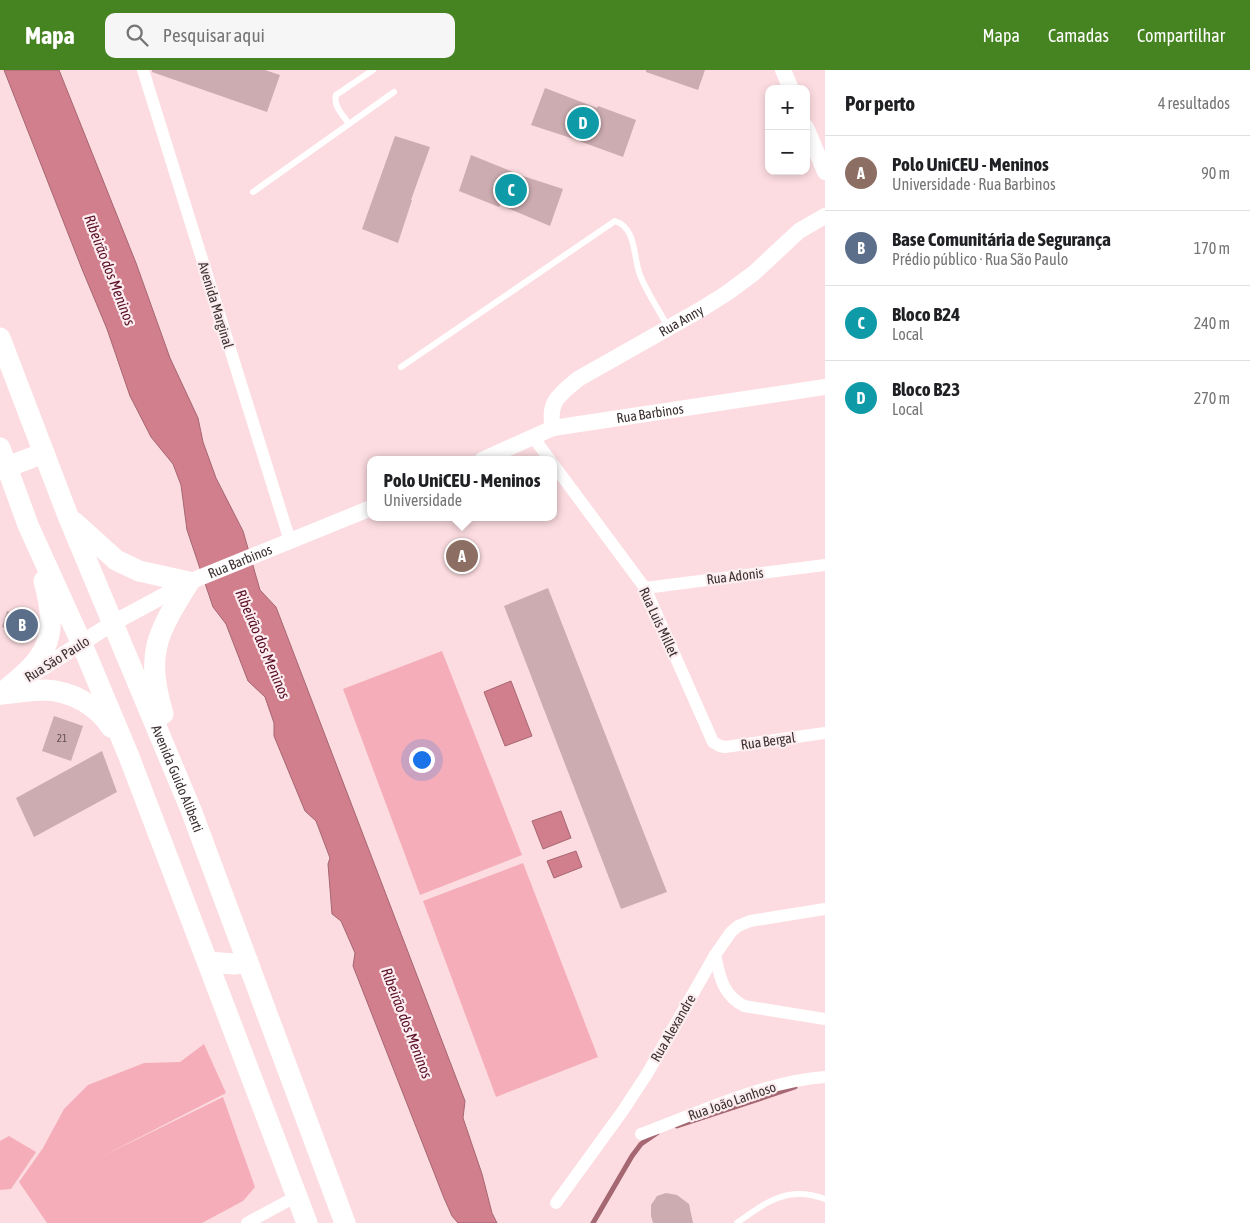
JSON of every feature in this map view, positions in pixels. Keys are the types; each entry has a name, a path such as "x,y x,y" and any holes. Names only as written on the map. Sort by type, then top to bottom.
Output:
{"main road":[{"name":"Avenida Guido Aliberti","path":"0,338 68,516 191,810 345,1223"},
{"path":"1,694 38,659 47,643 51,625 49,599 28,526 4,458 44,454"},
{"path":"68,516 116,560 139,571 193,580 164,621 156,644 153,666 156,692 191,810"},
{"path":"28,526 82,642 128,754 307,1223"},
{"path":"1,694 45,690 88,702 105,717 128,754"},
{"path":"208,962 234,964 248,962"}],"street":[{"name":"Avenida Marginal","path":"143,70 290,541"},
{"path":"783,70 789,85"},
{"path":"807,130 825,172"},
{"name":"Rua Anny","path":"553,428 551,410 554,402 562,392 578,379 727,293 754,273 799,231 825,216"},
{"name":"Rua Barbinos","path":"491,456 553,428 825,387"},
{"path":"533,437 547,456"},
{"name":"Rua Luis Millet","path":"557,469 645,588 713,742"},
{"name":"Rua Barbinos","path":"113,623 193,580 367,510"},
{"name":"Rua Adonis","path":"645,588 825,565"},
{"name":"Rua São Paulo","path":"1,694 113,623"},
{"name":"Rua Bergal","path":"713,742 725,747 825,734"},
{"name":"Rua Alexandre","path":"556,1202 622,1112 647,1074 715,955 731,932 750,921 825,909"},
{"path":"715,955 725,989 735,1002 744,1006 825,1019"},
{"name":"Rua João Lanhoso","path":"641,1134 762,1089 804,1078 825,1077"},
{"path":"248,1223 296,1196"}],"lane":[{"path":"349,124 335,105 334,98 373,70"},
{"path":"253,192 394,92"},
{"path":"401,367 615,222 622,224 630,235 639,274 668,328"},
{"path":"737,1223 764,1203 789,1194 811,1194 825,1199"}],"shaded area":[{"path":"442,651 522,855 420,895 343,689"},
{"path":"523,863 598,1057 496,1097 423,901"},
{"path":"204,1044 226,1093 103,1156 223,1097 255,1187 243,1201 202,1223 47,1223 19,1182 43,1148 64,1109 88,1085 144,1063 180,1062"},
{"path":"9,1136 36,1152 11,1189 0,1190 0,1141"}],"water":[{"name":"Ribeirão dos Meninos","path":"4,70 59,70 136,263 170,358 198,418 203,442 216,478 243,531 260,590 276,607 465,1101 463,1118 482,1174 492,1213 497,1223 458,1223 452,1216 444,1198 353,966 355,953 341,921 332,914 328,864 330,858 316,821 305,811 274,736 274,723 265,697 248,681 226,624 213,607 187,530 181,485 173,464 151,437 130,396 107,329"},
{"path":"511,681 532,736 505,746 484,692"},
{"path":"561,811 571,838 543,849 532,821"},
{"path":"576,851 582,867 554,878 547,861"}],"building":[{"path":"152,70 265,70 280,75 267,112 152,72"},
{"path":"646,70 705,70 698,90 646,72"},
{"path":"545,88 597,108 598,106 636,120 623,157 531,125"},
{"path":"395,136 430,147 398,243 362,229"},
{"path":"471,155 523,176 563,189 550,226 500,205 499,207 459,191"},
{"path":"548,588 667,892 621,909 504,606"},
{"path":"7,611 38,622 35,637 2,627"},
{"path":"54,716 83,726 71,761 42,751"},
{"path":"102,751 117,792 34,837 16,798"},
{"path":"666,1193 677,1195 689,1204 693,1223 653,1223 651,1205 657,1196"}],"waterway":[{"path":"677,1126 795,1087"},
{"path":"593,1223 632,1156 641,1144 657,1133"}],"place":[{"name":"Bloco B23","path":"583,123"},
{"name":"Bloco B24","path":"511,190"},
{"name":"Polo UniCEU - Meninos","path":"462,556"},
{"name":"Base Comunitária de Segurança","path":"22,625"}]}
